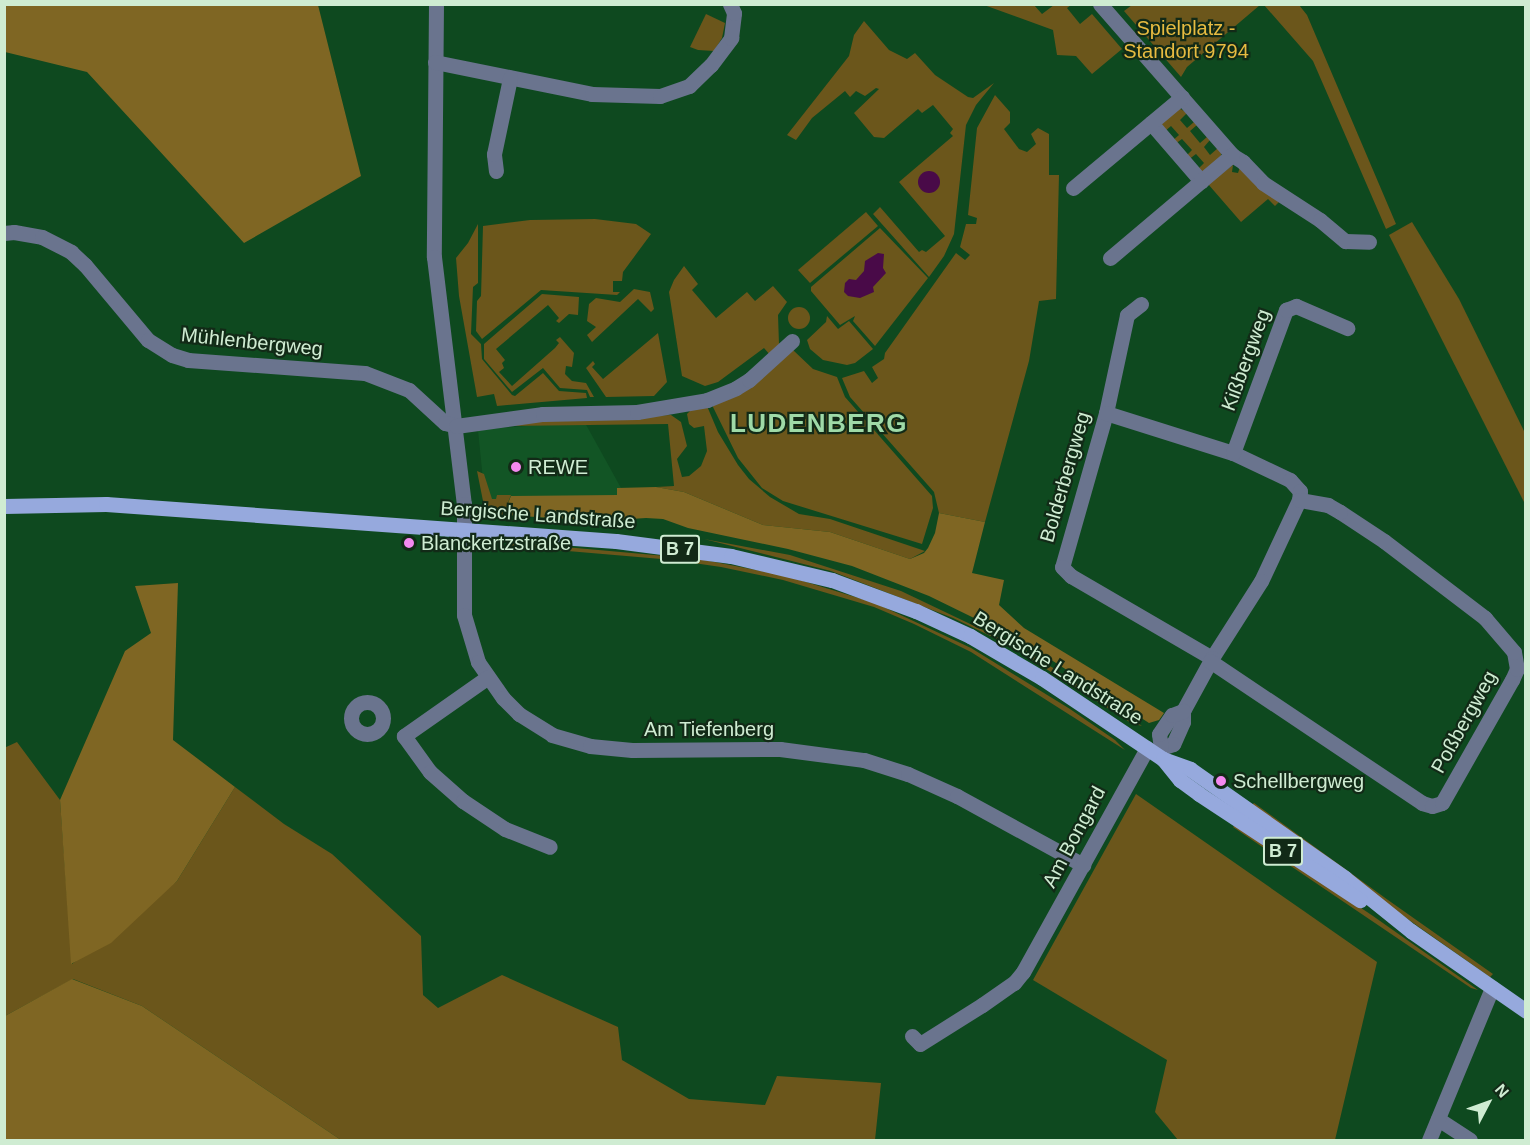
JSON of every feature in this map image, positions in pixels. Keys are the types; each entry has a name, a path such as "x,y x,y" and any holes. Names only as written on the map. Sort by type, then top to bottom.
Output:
{"main road":[{"name":"Bergische Landstraße","path":"4,506 106,504 616,541 764,562 832,580 916,611 970,636 1042,678 1157,752 1190,769 1345,878 1411,931 1526,1011"}],"street":[{"path":"436,4 434,257 456,426 466,530"},
{"path":"435,62 592,94 632,97 670,94 690,86 700,78 731,38 734,13 730,4"},
{"path":"1100,4 1232,155 1243,162 1263,183 1320,220 1344,241 1369,242"},
{"path":"496,171 494,154 510,78"},
{"path":"1073,188 1182,97"},
{"path":"1151,123 1201,181"},
{"path":"1110,258 1232,155"},
{"name":"Mühlenbergweg","path":"4,233 14,232 42,237 71,252 85,265 148,340 172,355 188,360 365,373 409,390 445,423 456,426"},
{"name":"Bolderbergweg","path":"1141,304 1127,315 1106,413 1062,567 1071,576 1211,660"},
{"name":"Kißbergweg","path":"1233,453 1286,310 1296,306 1347,328"},
{"path":"456,426 543,414 637,412 707,400 749,380 792,341"},
{"path":"1106,413 1233,453 1290,480 1300,491 1299,500 1261,581 1211,660 1183,711 1183,722 1173,744 1157,752"},
{"name":"Poßbergweg","path":"1211,660 1422,803 1432,806 1442,802 1512,680 1517,669 1514,652 1485,618 1384,541 1340,512 1328,505 1299,500"},
{"name":"Am Tiefenberg","path":"466,530 464,615 469,639 488,677 503,698 519,714 552,735 572,741 632,750 780,749 864,760 908,774 957,796 1083,865"},
{"path":"404,736 488,677"},
{"path":"381,726 404,736 430,772 463,801 505,829 550,847"},
{"name":"Am Bongard","path":"912,1036 920,1044 1014,983 1039,946 1083,865 1157,752"},
{"path":"1429,1140 1492,988"},
{"path":"1438,1119 1470,1140"}],"shaded area":[{"path":"5,4 318,5 361,176 244,243 87,72 5,52"},
{"path":"925,171 933,171 940,178 940,186 933,193 925,193 918,186 918,178"},
{"path":"878,253 884,254 883,268 886,273 873,287 874,292 860,298 848,296 844,292 845,283 849,279 856,280 864,271 865,261"},
{"path":"584,421 626,497 485,500 478,430"},
{"path":"656,487 684,492 763,525 830,532 910,559 924,553 928,548 935,533 939,513 985,522 972,573 1004,580 999,605 1024,628 1164,713 1159,720 1149,723 1025,643 929,596 852,566 788,549 688,528 663,519 601,521 503,515 511,496 617,495 617,488"},
{"path":"178,583 173,740 235,787 177,881 111,943 71,964 60,800 125,651 151,633 135,586"},
{"path":"72,979 142,1006 341,1140 5,1140 5,1016"}],"green space":[{"path":"984,5 1034,5 1042,14 1054,5 1071,5 1067,8 1080,24 1092,14 1122,49 1092,74 1076,56 1057,55 1053,30"},
{"name":"Spielplatz - Standort 9794","path":"1132,5 1260,5 1187,67 1181,77 1124,11"},
{"path":"1264,5 1299,5 1307,15 1396,224 1386,229 1313,61"},
{"path":"706,14 725,23 722,38 714,51 690,47"},
{"path":"864,21 889,50 907,59 915,53 935,75 968,97 973,98 994,83 976,105 966,125 954,234 944,256 929,277 873,214 880,207 919,252 922,250 926,252 945,236 899,182 953,136 950,133 953,129 933,105 922,113 918,109 884,138 874,137 854,113 879,89 876,88 865,96 856,91 850,97 845,91 812,118 796,140 787,135 849,56 854,35"},
{"path":"995,95 1010,112 1010,123 1004,129 1019,149 1027,152 1036,144 1031,134 1038,128 1049,134 1049,175 1059,175 1056,299 1039,301 1029,361 985,522 939,513 934,492 850,397 842,378 864,371 872,383 878,378 872,367 884,359 885,353 956,253 965,260 970,255 960,247 966,224 976,224 977,218 968,215 977,128"},
{"path":"1179,108 1187,113 1180,120 1187,128 1194,122 1197,125 1190,131 1200,143 1207,137 1210,140 1204,147 1210,155 1218,148 1221,153 1221,159 1206,172 1197,170 1204,163 1196,154 1188,160 1186,156 1192,150 1182,139 1175,144 1172,141 1179,135 1171,126 1164,132 1162,128 1162,123"},
{"path":"1233,165 1232,172 1238,173 1240,167 1279,202 1275,206 1268,199 1241,222 1208,184"},
{"path":"866,212 878,226 810,283 798,270"},
{"path":"595,219 636,224 651,234 623,272 622,281 613,281 613,292 620,292 617,295 541,290 482,339 476,331 477,301 481,296 483,226 530,220"},
{"path":"1412,222 1459,299 1525,433 1525,504 1389,235"},
{"path":"478,224 478,283 473,287 471,334 481,344 482,359 512,395 515,396 543,373 559,391 586,393 587,398 497,406 494,394 477,397 459,296 456,258 468,243"},
{"path":"880,228 928,278 875,346 853,321 855,316 840,325 811,291 811,287"},
{"path":"684,266 698,284 692,290 716,318 747,292 755,301 773,286 787,302 778,315 779,344 770,355 764,348 718,382 705,386 682,376 669,292"},
{"path":"634,289 650,292 654,309 651,312 638,299 592,342 587,335 596,327 587,321 589,304 596,298 620,302"},
{"path":"542,294 579,297 578,315 569,314 559,323 556,321 559,318 548,305 496,349 505,360 502,363 504,368 499,372 512,386 555,348 559,343 556,340 560,337 574,353 572,367 566,366 565,374 572,381 586,383 594,397 590,397 587,390 560,388 543,368 512,392 484,359 484,344"},
{"path":"799,307 807,310 810,318 807,326 799,329 791,326 788,318 791,310"},
{"path":"827,316 838,329 849,321 873,349 855,363 847,365 823,360 810,349 807,340 826,322"},
{"path":"658,333 667,382 654,396 606,397 586,368 593,361 595,364 592,367 603,379"},
{"path":"793,350 813,369 837,377 845,397 932,496 933,508 922,544 783,501 762,488 738,458 712,405 746,389"},
{"path":"707,406 718,432 738,465 749,479 770,497 799,514 830,519 925,551 910,559 830,532 763,525 684,492 656,487 674,486 668,424 507,426 550,420 671,415 681,422 687,446 677,459 682,477 689,476 701,466 707,451 704,426 694,428 689,424 687,414 691,410"},
{"path":"477,471 484,474 492,499 496,499 497,495 511,495 503,515 493,514 484,506"},
{"path":"704,539 790,555 901,591 1027,651 1142,726 1131,723 1007,644 953,618 831,571"},
{"path":"509,542 699,559 783,575 875,603 971,648 1070,709 1115,740 1125,750 971,652 874,607 783,580 721,567 673,560 509,546"},
{"path":"17,742 60,800 72,964 177,881 235,787 284,824 332,854 421,936 423,995 438,1008 502,975 618,1027 622,1060 689,1099 765,1105 777,1076 881,1083 875,1140 341,1140 142,1006 73,979 5,1016 4,748"},
{"path":"1136,794 1377,962 1335,1140 1178,1140 1155,1112 1167,1060 1033,980"},
{"path":"1254,803 1493,974 1490,977 1385,903 1251,806"},
{"path":"1236,824 1478,990 1471,988 1233,827"}],"place":[{"name":"REWE","path":"516,467"},
{"name":"Blanckertzstraße","path":"409,543"},
{"name":"Schellbergweg","path":"1221,781"}],"district":[{"name":"LUDENBERG","path":"819,424"}]}
